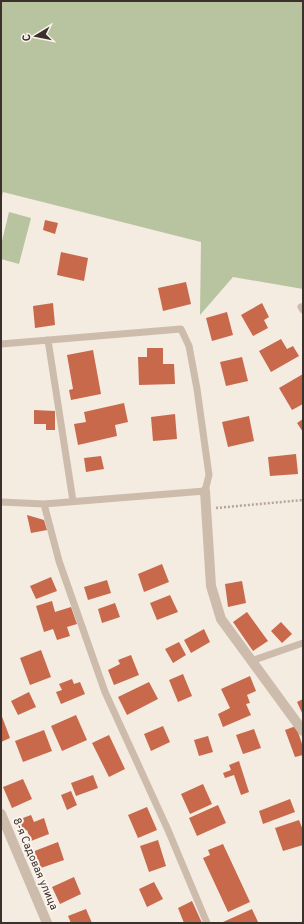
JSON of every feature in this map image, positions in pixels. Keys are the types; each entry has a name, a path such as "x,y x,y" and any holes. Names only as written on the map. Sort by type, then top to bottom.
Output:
{"street":[{"path":"205,491 211,586 221,619 303,731"},
{"name":"8-я Садовая улица","path":"1,814 47,923"}],"lane":[{"path":"1,344 181,329 189,346 197,389 209,475 205,491 44,504 1,502"},
{"path":"48,340 73,501"},
{"path":"44,504 60,561 105,692 168,830 207,923"},
{"path":"251,661 303,643"}],"path":[{"path":"206,509 303,500"}],"green space":[{"path":"1,1 303,1 303,289 233,277 200,315 201,242 3,192 1,200"},
{"path":"9,212 31,218 19,264 1,259 1,245"}],"building":[{"path":"45,220 58,223 55,234 43,230"},
{"path":"61,252 88,258 84,281 57,275"},
{"path":"186,282 191,304 163,311 158,288"},
{"path":"53,303 55,325 35,328 33,306"},
{"path":"262,303 269,317 264,320 268,328 253,336 241,315"},
{"path":"227,312 233,335 212,341 206,318"},
{"path":"281,339 287,349 293,346 299,356 271,372 259,351"},
{"path":"147,348 163,348 163,364 174,364 175,384 139,385 138,357 147,357"},
{"path":"93,350 101,394 71,400 69,390 73,389 67,355"},
{"path":"242,357 248,381 226,386 220,362"},
{"path":"303,374 303,404 292,410 279,388"},
{"path":"124,403 128,422 115,425 117,436 78,445 74,424 86,422 84,412"},
{"path":"34,410 55,411 55,430 46,430 46,424 34,424"},
{"path":"175,414 177,439 153,441 151,417"},
{"path":"249,416 254,441 228,447 222,422"},
{"path":"303,419 303,432 297,423"},
{"path":"296,454 298,474 270,476 268,457"},
{"path":"101,456 104,469 86,472 84,458"},
{"path":"27,515 44,520 47,530 31,533"},
{"path":"162,564 169,582 144,592 138,574"},
{"path":"51,577 57,591 36,599 30,586"},
{"path":"107,580 111,593 88,600 84,587"},
{"path":"242,581 246,603 228,607 225,584"},
{"path":"170,595 178,612 157,620 150,603"},
{"path":"52,601 55,612 71,607 77,624 67,627 70,636 57,640 53,629 44,632 36,606"},
{"path":"115,603 120,617 102,623 98,609"},
{"path":"247,612 268,641 253,651 233,622"},
{"path":"281,622 292,634 282,643 271,631"},
{"path":"204,629 210,642 191,653 184,640"},
{"path":"179,642 186,655 173,663 165,649"},
{"path":"41,650 51,677 30,685 20,658"},
{"path":"131,655 139,675 114,685 108,670 120,664 118,660"},
{"path":"183,674 192,696 178,702 169,680"},
{"path":"250,676 256,691 247,695 250,703 246,704 251,715 223,727 218,714 230,708 221,689"},
{"path":"72,679 74,684 80,682 85,694 61,704 56,692 62,690 59,684"},
{"path":"149,682 158,699 127,715 118,697"},
{"path":"29,692 36,707 18,715 11,701"},
{"path":"303,699 303,715 297,702"},
{"path":"1,714 10,738 1,742"},
{"path":"76,715 87,740 62,751 51,726"},
{"path":"163,726 170,742 151,751 144,734"},
{"path":"296,726 303,747 303,755 295,757 285,730"},
{"path":"254,729 261,748 243,754 236,735"},
{"path":"44,730 52,751 23,762 15,741"},
{"path":"109,735 125,769 109,777 92,743"},
{"path":"208,736 213,752 199,756 194,740"},
{"path":"239,761 249,792 241,795 234,775 225,778 223,773 231,770 229,765"},
{"path":"93,775 98,788 76,796 71,783"},
{"path":"23,779 32,799 12,808 3,787"},
{"path":"203,784 212,804 190,814 181,794"},
{"path":"71,791 77,805 67,810 61,795"},
{"path":"290,799 295,812 263,824 259,811"},
{"path":"218,805 226,823 197,836 189,818"},
{"path":"147,807 157,830 138,838 128,815"},
{"path":"31,815 34,822 44,818 49,834 31,841 27,830 19,833 15,821"},
{"path":"299,820 303,830 303,845 283,851 275,828"},
{"path":"158,840 166,866 149,872 140,846"},
{"path":"58,842 64,860 38,869 32,852"},
{"path":"223,844 250,902 228,912 203,858 210,855 208,850"},
{"path":"74,877 81,894 60,904 52,887"},
{"path":"154,882 163,899 147,907 139,889"},
{"path":"192,901 202,923 184,923 178,908"},
{"path":"86,909 92,923 71,923 68,916"},
{"path":"252,909 258,922 223,922"}]}
